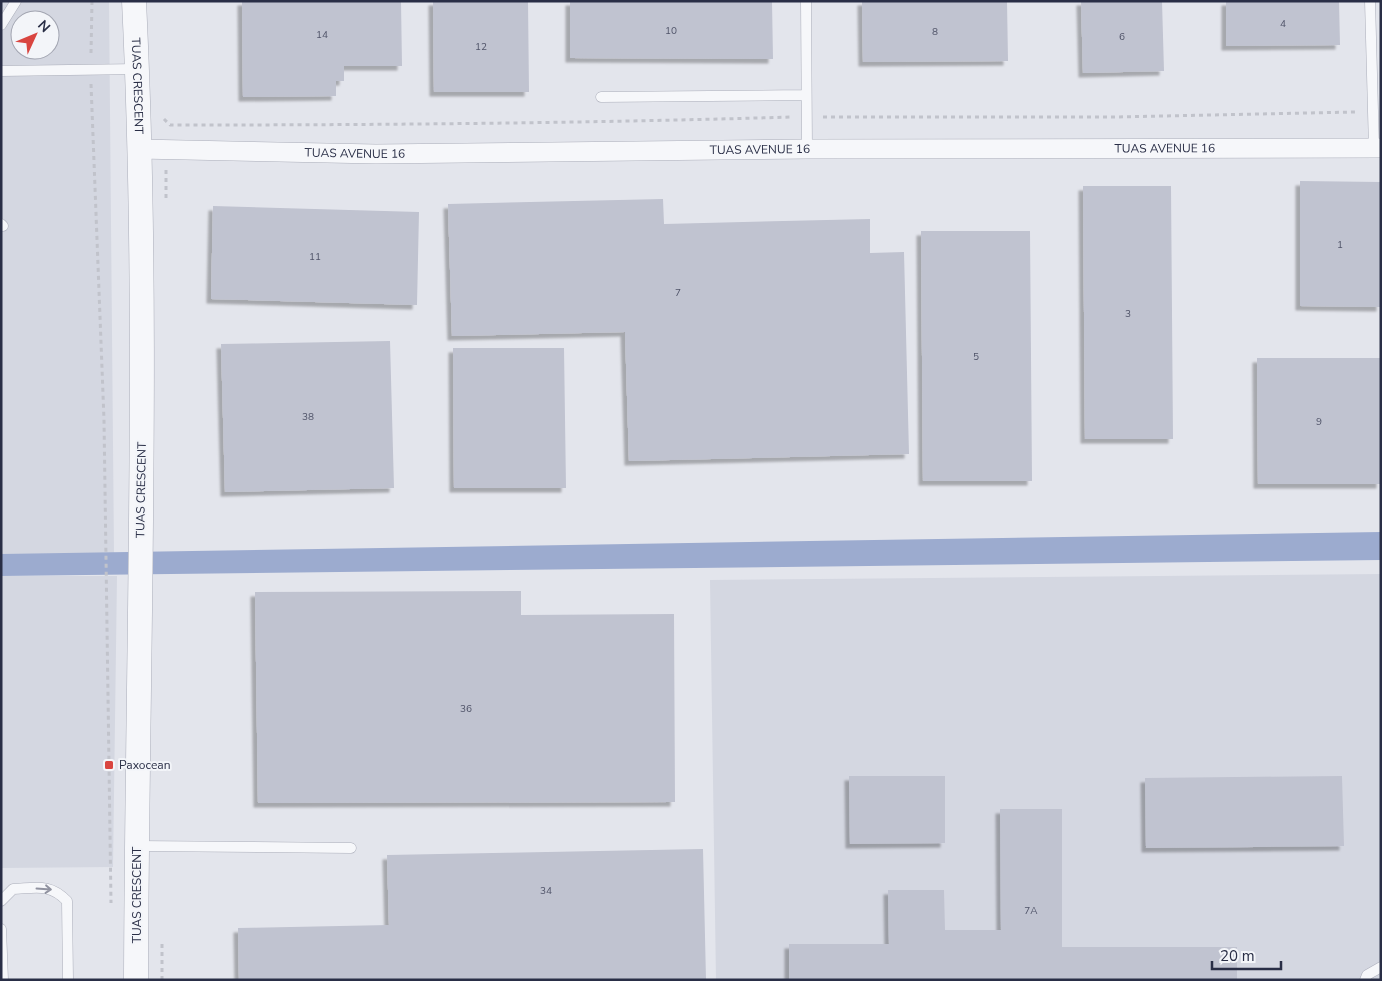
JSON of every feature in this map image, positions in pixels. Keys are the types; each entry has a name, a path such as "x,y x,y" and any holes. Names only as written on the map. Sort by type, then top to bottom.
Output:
{"street":[{"name":"TUAS CRESCENT","path":"134,1 138,69 141,442 136,980"},
{"name":"TUAS AVENUE 16","path":"139,149 376,154 806,149 1378,148"}],"lane":[{"path":"1,25 16,1"},
{"path":"806,1 806,149"},
{"path":"1370,1 1373,112 1378,148"},
{"path":"1,71 138,69"},
{"path":"601,97 805,95"},
{"path":"137,846 351,848"},
{"path":"1,901 13,889 49,888 59,892 67,901 68,980"},
{"path":"1,929 2,980"},
{"path":"1364,980 1367,975 1381,967"}],"path":[{"path":"92,1 91,70 104,420 111,911"},
{"path":"162,113 164,122 170,125 185,125 539,124 806,117 1112,117 1373,112"}],"shaded area":[{"path":"1,1 109,1 114,554 1,554"},
{"path":"1381,574 1381,980 716,980 710,580"},
{"path":"1,576 117,576 113,867 1,868"}],"water":[{"path":"1381,532 1381,560 1,576 1,554"}],"building":[{"path":"242,1 401,1 402,66 344,66 344,81 336,81 336,96 243,97"},
{"path":"433,1 528,1 529,92 434,92"},
{"path":"570,1 772,1 773,59 570,58"},
{"path":"862,1 1007,1 1008,61 863,62"},
{"path":"1081,1 1162,1 1164,71 1083,73"},
{"path":"1226,1 1339,1 1340,45 1226,46"},
{"path":"1300,181 1381,182 1381,307 1300,306"},
{"path":"1083,186 1171,186 1173,439 1085,439"},
{"path":"663,199 664,224 870,219 870,253 904,252 909,454 629,461 625,332 452,336 448,204"},
{"path":"213,206 419,212 417,305 211,299"},
{"path":"921,231 1030,231 1032,481 923,481"},
{"path":"390,341 394,488 225,492 221,344"},
{"path":"453,348 564,348 566,488 454,488"},
{"path":"1257,358 1381,358 1381,484 1258,484"},
{"path":"521,591 521,615 674,614 675,802 258,803 255,592"},
{"path":"849,776 945,776 945,843 850,844"},
{"path":"1342,776 1344,846 1146,848 1145,778"},
{"path":"1000,809 1062,809 1062,947 1237,947 1237,980 789,980 789,944 889,944 888,890 944,890 945,930 1001,930"},
{"path":"703,849 706,980 239,980 238,928 389,925 387,855"}],"place":[{"name":"Paxocean","path":"109,765"}]}
